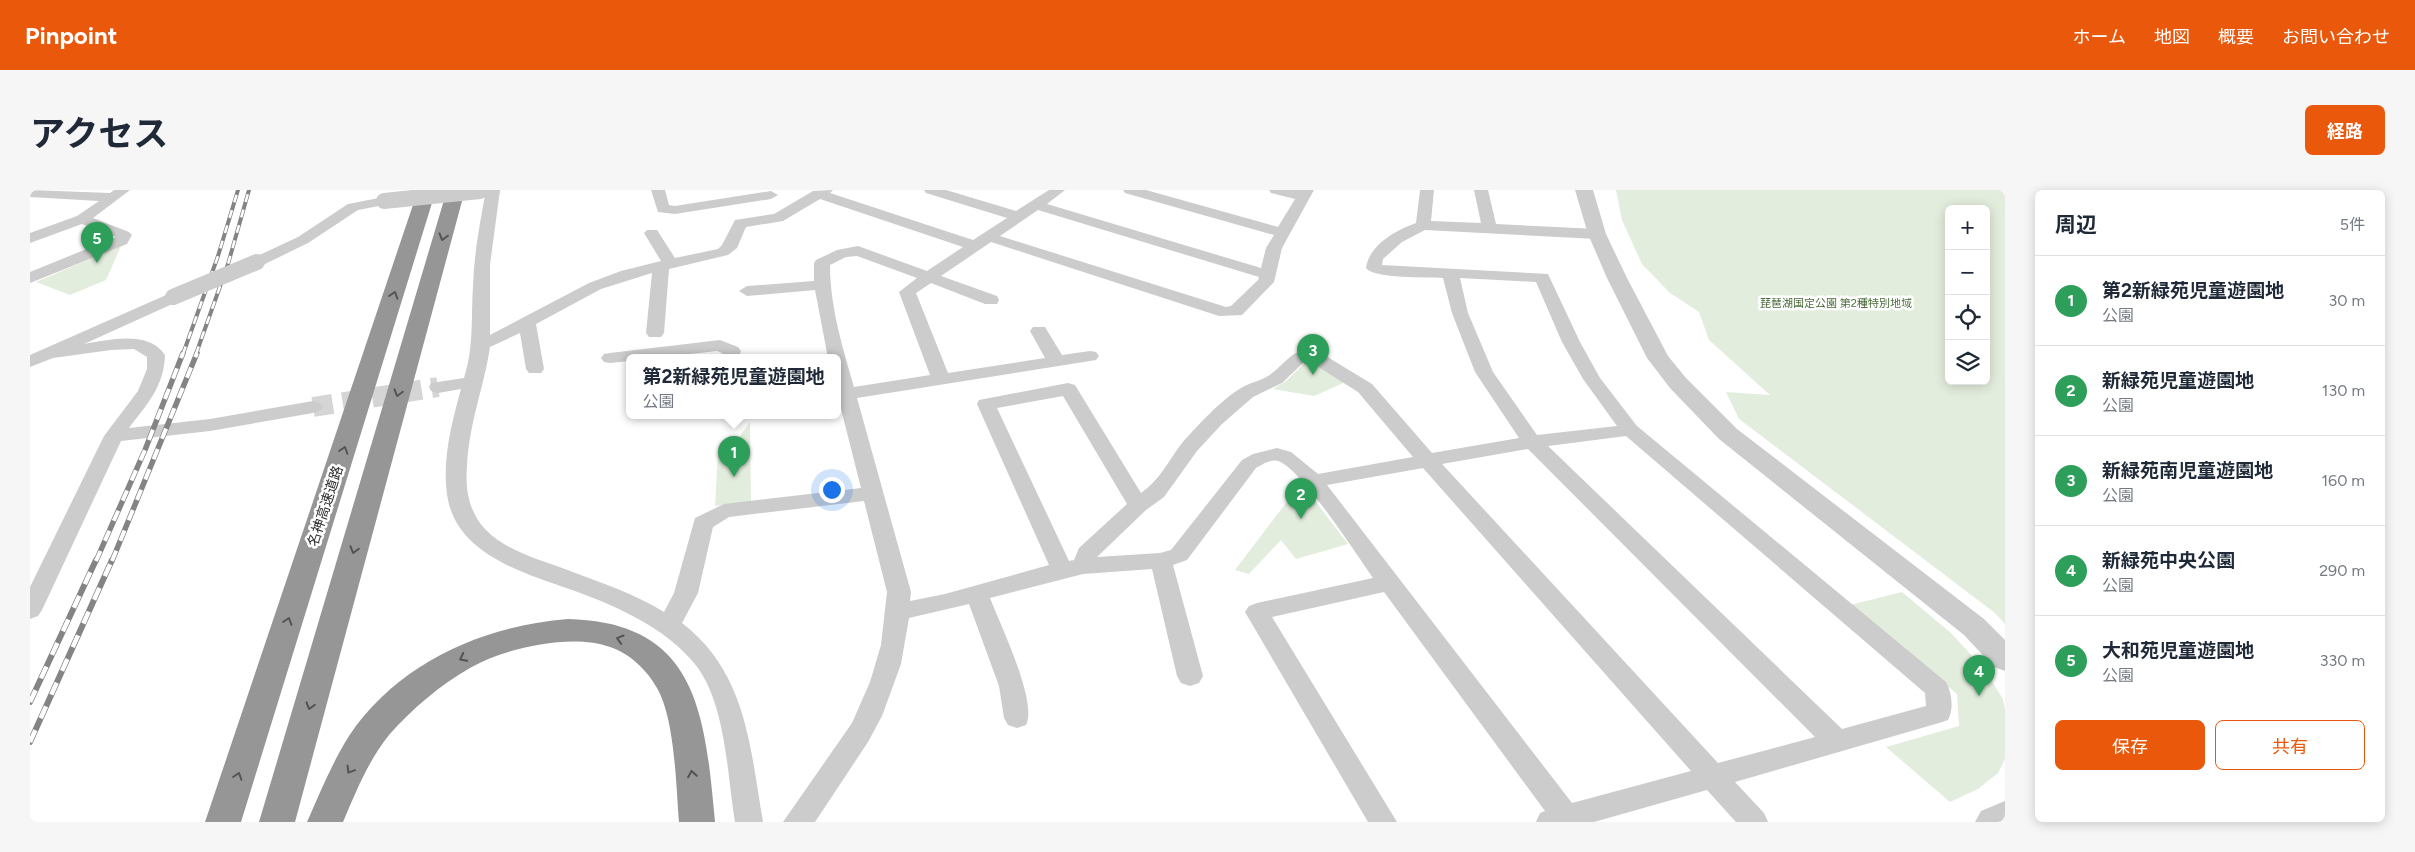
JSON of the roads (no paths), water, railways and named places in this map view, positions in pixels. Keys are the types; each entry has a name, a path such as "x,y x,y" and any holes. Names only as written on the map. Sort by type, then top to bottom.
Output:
{"highway":[{"name":"名神高速道路","path":"223,822 427,190"},
{"path":"277,822 480,190"},
{"path":"325,822 344,780 376,727 411,691 460,659 494,644 551,631 577,630 600,633 630,642 653,660 671,682 682,707 697,822"}],"street":[{"path":"30,362 303,240 353,207 384,201 480,190 484,234 480,312 481,344 478,367 468,395 456,472 460,505 477,534 504,556 625,603 669,625 701,655 715,675 726,700 749,822"},
{"path":"658,190 663,208 675,210 734,195 771,194"},
{"path":"931,190 1019,216"},
{"path":"964,200 981,190"},
{"path":"941,379 907,292 1058,190"},
{"path":"1130,190 1282,233"},
{"path":"989,237 1225,312 1236,311 1266,282 1274,248 1305,194 1276,190"},
{"path":"1423,225 1427,190"},
{"path":"1481,190 1489,228"},
{"path":"1584,190 1597,234 1658,358 1700,407 1769,467 1974,627 2005,659"},
{"path":"481,344 492,341 595,286 627,274 723,252 729,248 740,223 778,218 822,192 976,246"},
{"path":"30,193 118,194"},
{"path":"30,238 82,219 118,194"},
{"path":"1036,205 1268,275"},
{"path":"30,278 122,241 124,235 82,219"},
{"path":"899,610 924,608 1072,568 1161,561 1179,555 1249,464 1263,455 1278,454 1294,461 1313,481 1390,582 1558,820 1939,713 1937,689 1630,430 1592,379 1570,342 1542,277 1380,270 1374,268 1372,264 1374,258 1389,243 1406,231 1423,225 1597,234"},
{"path":"652,233 666,265 655,333"},
{"path":"835,354 821,285 822,263 842,253 858,252 930,276 991,300"},
{"path":"1450,272 1460,313 1484,372 1532,442 1837,741"},
{"path":"747,291 821,285"},
{"path":"526,323 535,369"},
{"path":"1039,332 1056,362"},
{"path":"30,610 114,436 139,406 153,379 157,366 156,355 144,346 128,344 62,354 48,353"},
{"path":"644,354 720,345 732,350 730,354"},
{"path":"1072,568 1138,505 1157,492 1190,447 1215,420 1246,393 1276,379 1297,359 1310,354 1365,388 1428,461 1754,822"},
{"path":"610,358 626,356"},
{"path":"847,394 1090,356"},
{"path":"797,822 821,796 842,758 861,732 880,691 899,610 899,592 841,375"},
{"path":"438,387 473,382"},
{"path":"1072,568 986,404 1068,389 1138,505"},
{"path":"114,436 210,425 313,407"},
{"path":"1313,481 1532,442 1630,430"},
{"path":"669,625 686,593 703,523 724,511 872,493"},
{"path":"1161,561 1190,676"},
{"path":"1383,822 1257,612 1390,582"},
{"path":"977,594 1012,686 1017,718"},
{"path":"1993,822 2005,816"}],"tunnel":[{"path":"313,407 438,387"}],"railway":[{"path":"183,354 218,256 238,190"},
{"path":"196,354 228,264 249,190"},
{"path":"96,561 145,450 183,353"},
{"path":"112,561 197,353"},
{"path":"30,702 96,560"},
{"path":"30,742 112,560"}],"place":[{"name":"大和苑児童遊園地","path":"97,263"},
{"name":"新緑苑南児童遊園地","path":"1313,375"},
{"name":"第2新緑苑児童遊園地","path":"734,477"},
{"name":"新緑苑児童遊園地","path":"1301,519"},
{"name":"新緑苑中央公園","path":"1979,696"}],"park label":[{"name":"琵琶湖国定公園 第2種特別地域","path":"1836,303"}]}
